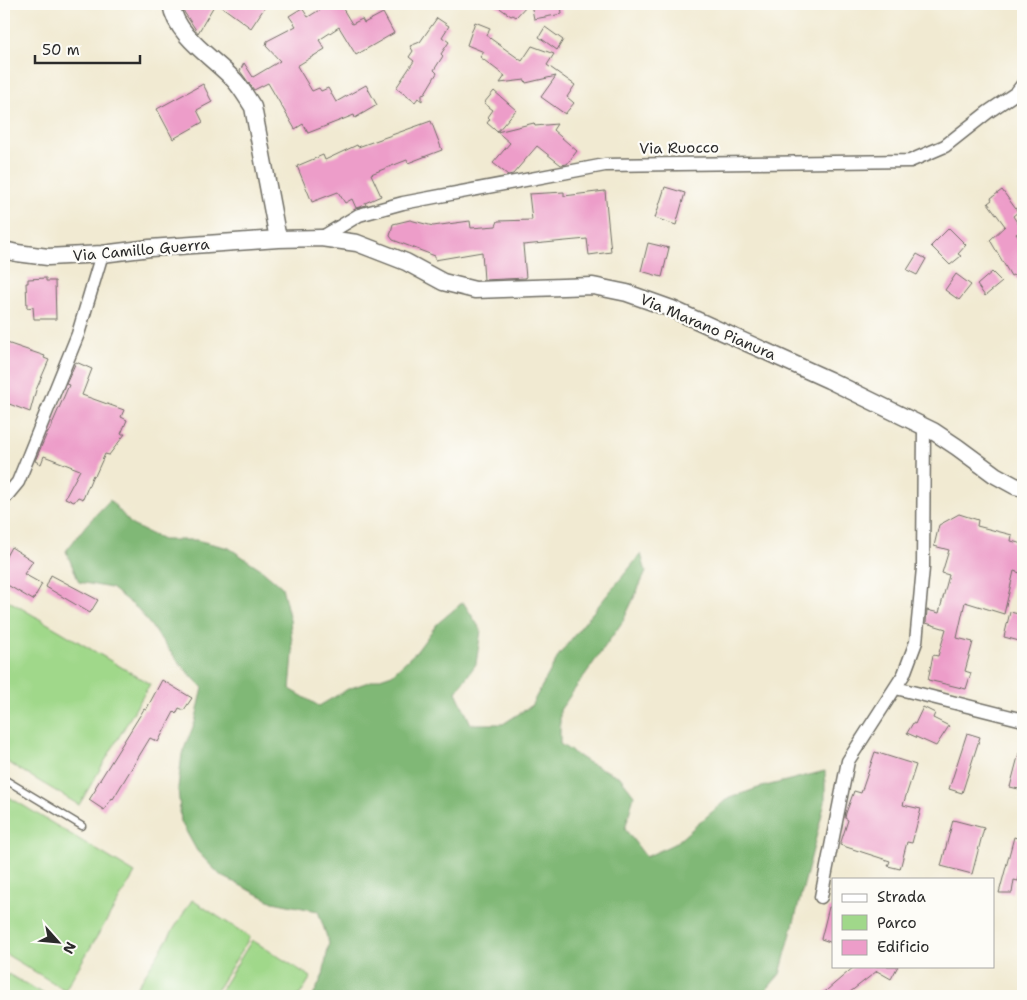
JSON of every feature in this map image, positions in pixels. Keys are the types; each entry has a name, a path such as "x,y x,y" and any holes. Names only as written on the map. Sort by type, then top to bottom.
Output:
{"street":[{"path":"171,4 172,12 185,34 234,80 245,93 253,107 278,239"},
{"name":"Via Ruocco","path":"321,238 359,215 403,203 605,166 910,160 945,146 988,112 1016,93 1023,84"},
{"name":"Via Marano Pianura","path":"278,239 321,238 357,242 406,262 443,282 475,290 594,286 627,293 672,309 829,380 924,427 957,447 995,475 1015,486 1023,488"},
{"name":"Via Camillo Guerra","path":"4,250 48,257 278,239"},
{"path":"4,499 18,482 78,334 102,254"},
{"path":"821,897 848,761 904,674 916,642 923,568 924,427"},
{"path":"896,688 1023,720"}],"lane":[{"path":"4,779 82,826"}],"green space":[{"path":"110,500 132,525 163,540 196,540 229,548 261,569 282,587 290,620 293,654 290,689 319,706 348,689 392,674 417,651 437,624 463,602 481,630 476,664 456,692 471,724 503,724 531,706 559,655 641,554 646,572 623,621 560,710 560,744 589,763 620,777 634,795 625,829 646,857 676,843 727,799 758,788 825,771 825,802 780,974 761,996 313,996 323,975 329,943 318,911 273,902 220,875 197,851 181,822 178,788 182,754 195,722 203,688 180,664 138,609 111,588 79,582 66,551 87,524"},
{"path":"4,598 150,684 79,805 4,760"},
{"path":"4,794 135,873 65,990 4,953"},
{"path":"192,900 250,937 213,996 140,996 134,992"},
{"path":"252,940 311,977 299,996 217,996"},
{"path":"8,974 48,996 4,996 4,982"}],"building":[{"path":"186,4 215,4 198,33 184,12 183,8"},
{"path":"218,4 267,4 251,28"},
{"path":"329,4 340,4 352,24 362,19 364,23 383,13 394,33 356,55 339,27 319,40 325,49 297,66 312,91 319,88 321,91 328,88 336,102 366,85 377,105 355,118 354,115 308,133 303,124 295,129 268,83 254,90 240,71 244,63 253,77 280,61 266,46 267,41 296,26 289,16 302,8 308,17"},
{"path":"494,4 528,4 516,17 511,16"},
{"path":"531,4 561,4 562,14 534,19"},
{"path":"437,18 449,26 442,37 449,42 434,70 437,73 425,93 422,94 422,101 418,98 415,102 396,88 414,61 409,57 413,51 410,46 420,42"},
{"path":"475,22 490,28 487,36 522,61 532,46 554,54 547,65 575,85 567,97 574,103 565,114 541,97 556,76 526,83 525,80 500,83 505,76 480,57 484,52 467,45"},
{"path":"545,27 563,40 557,50 539,37"},
{"path":"203,84 212,102 197,110 203,122 173,139 157,109"},
{"path":"494,91 516,110 497,132 487,123 490,119 488,117 493,110 484,103"},
{"path":"431,121 442,150 408,163 407,160 371,174 381,196 365,203 366,205 356,208 352,199 345,203 338,192 312,202 297,166 323,155 325,160 357,145 358,147"},
{"path":"534,123 535,126 557,124 553,130 577,151 567,164 561,165 537,146 513,174 508,175 493,163 510,143 497,132"},
{"path":"665,187 685,193 676,225 655,218"},
{"path":"1002,190 1018,212 1013,216 1022,230 1016,234 1023,243 1023,275 1018,280 1013,275 1011,276 990,240 1005,226 988,203 992,200 991,198"},
{"path":"605,191 611,252 589,255 587,239 523,245 526,278 484,280 482,252 435,260 435,256 393,240 390,236 393,224 410,220 433,226 470,221 471,228 496,226 498,221 532,220 529,194 564,192 564,196"},
{"path":"949,228 966,245 958,254 961,256 950,265 931,246"},
{"path":"648,243 669,248 662,277 641,271"},
{"path":"917,254 926,259 917,275 907,270"},
{"path":"992,272 1002,282 985,296 977,285"},
{"path":"956,274 971,285 959,300 945,290"},
{"path":"46,278 46,281 55,281 56,319 34,319 33,307 27,308 26,283 28,283 28,279"},
{"path":"4,342 45,356 44,358 49,360 36,390 30,412 4,402"},
{"path":"76,362 92,369 82,395 124,410 121,417 127,420 121,434 125,434 109,455 105,454 95,476 93,475 83,499 78,497 74,502 65,498 80,470 44,456 41,464 35,461 69,385 66,384"},
{"path":"959,514 978,520 977,526 1012,535 1011,541 1023,544 1023,574 1014,571 1004,614 965,602 957,638 973,642 965,671 971,673 966,689 928,680 933,655 938,656 946,629 926,623 927,610 939,613 949,575 942,573 949,550 934,546 939,525"},
{"path":"11,547 33,561 24,574 42,584 33,600 4,583 4,560"},
{"path":"51,575 98,600 90,613 46,587"},
{"path":"1010,612 1023,615 1023,642 1004,637"},
{"path":"162,680 192,698 184,710 179,708 176,714 174,712 158,742 150,738 113,799 104,810 89,800 144,709 146,710"},
{"path":"923,707 935,713 933,718 949,726 936,746 907,733 913,723 915,724"},
{"path":"967,733 980,737 962,793 949,789"},
{"path":"875,752 916,765 903,805 921,809 912,843 907,842 900,869 888,866 890,861 840,845 848,820 845,818 846,813 854,791 861,793"},
{"path":"1019,753 1023,753 1023,790 1010,787"},
{"path":"953,820 984,828 972,874 941,866"},
{"path":"1014,837 1023,840 1021,871 1018,881 1014,880 1012,893 999,893"},
{"path":"829,907 832,908 832,943 821,939"},
{"path":"853,968 897,968 891,979 877,971 845,996 820,996"}]}
